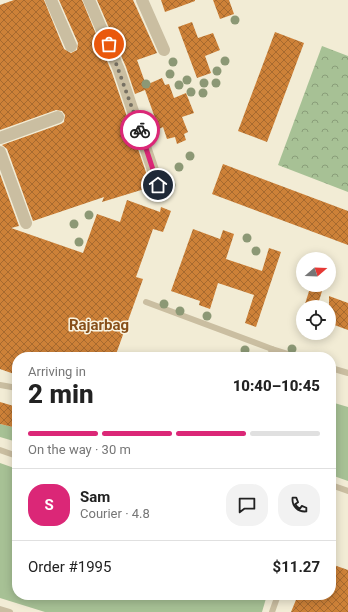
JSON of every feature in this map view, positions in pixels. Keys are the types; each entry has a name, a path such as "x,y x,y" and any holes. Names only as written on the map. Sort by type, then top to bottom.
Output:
{"street":[{"path":"52,0 71,46"},
{"path":"88,0 119,70 158,185"},
{"path":"142,0 164,50"},
{"path":"0,138 58,117"},
{"path":"0,152 26,223"}],"lane":[{"path":"146,302 282,352"},
{"path":"336,369 348,373"},
{"path":"0,385 12,387"},
{"path":"0,450 12,454"},
{"path":"336,487 348,491"},
{"path":"272,612 276,600"},
{"path":"0,609 10,612"}],"green space":[{"path":"322,46 348,56 348,192 278,165"},
{"path":"336,403 348,407 348,481 336,477"},
{"path":"0,424 12,427 12,441 0,437"},
{"path":"0,463 12,467 12,600 266,600 262,612 45,612 0,598"}],"building":[{"path":"14,0 44,0 64,49 71,53 77,50 78,43 59,0 82,0 112,73 151,187 102,202 104,197 33,221 7,149 2,145 61,124 64,122 65,115 62,111 56,110 0,130 0,5"},
{"path":"97,0 133,0 157,53 137,60 146,85 162,78 165,85 169,84 174,98 186,93 194,113 182,117 188,132 184,134 186,140 177,144 175,137 167,139 163,127 159,129 145,90 135,94 126,67"},
{"path":"161,0 195,0 195,1 165,12"},
{"path":"213,0 229,0 234,14 220,19"},
{"path":"192,22 198,38 213,33 220,50 205,56 211,73 197,78 178,27"},
{"path":"275,32 304,43 267,142 238,131"},
{"path":"223,164 348,211 348,245 212,194"},
{"path":"0,174 19,226 11,228 83,253 97,214 120,222 127,200 160,212 161,207 171,211 163,232 153,229 136,277 143,279 117,352 12,352 12,373 0,369"},
{"path":"193,229 220,239 223,230 234,234 226,259 262,271 269,248 281,252 256,327 245,323 254,295 218,283 210,309 199,305 200,301 171,291"},
{"path":"309,292 322,292 319,300 306,300"},
{"path":"329,296 348,303 348,330 336,326 336,300 329,300"},
{"path":"0,402 12,406 12,427 0,424"},
{"path":"336,566 348,570 348,612 291,612 296,600 336,600"}],"way so far":[{"path":"109,44 140,130"}],"district":[{"name":"Rajarbag","path":"99,325"}],"route":[{"path":"140,130 158,185"}]}
